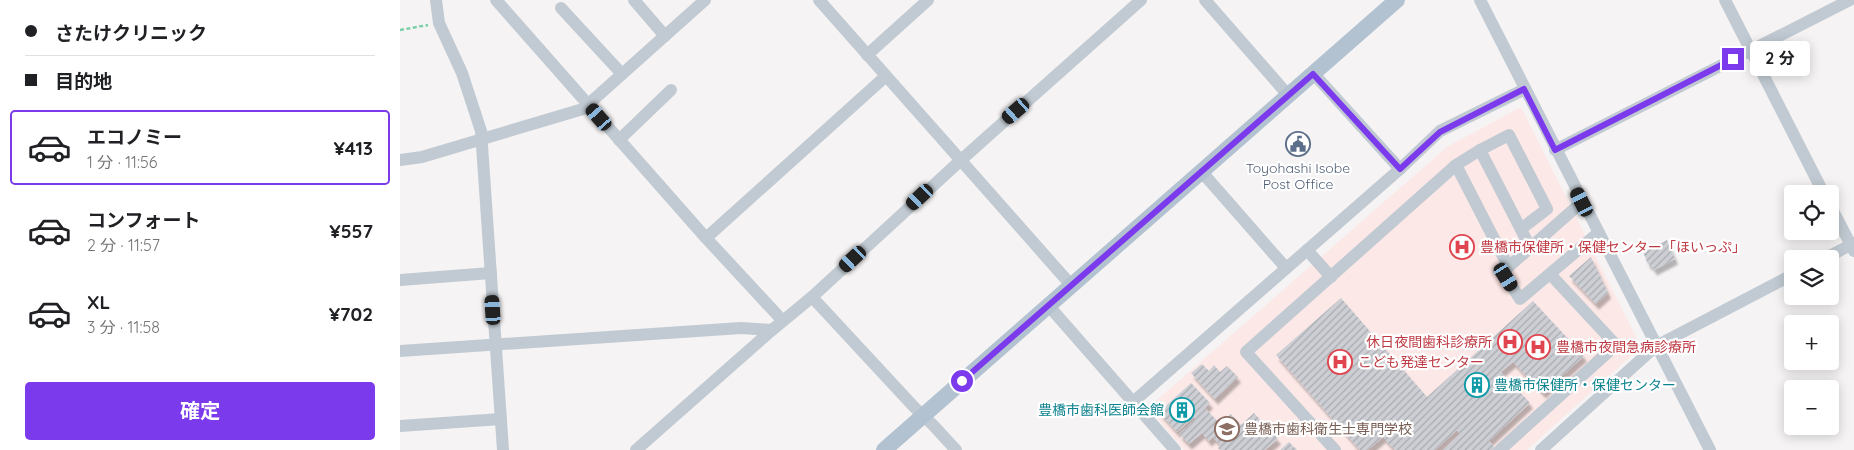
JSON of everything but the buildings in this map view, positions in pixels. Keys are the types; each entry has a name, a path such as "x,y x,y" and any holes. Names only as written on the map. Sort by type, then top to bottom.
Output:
{"main road":[{"path":"884,450 1397,0"}],"street":[{"path":"436,0 440,24 462,73 482,138 503,450"},
{"path":"496,0 706,238 782,320"},
{"path":"634,0 664,36"},
{"path":"400,160 422,157 583,109 705,0"},
{"path":"819,0 1071,285"},
{"path":"867,54 928,0"},
{"path":"636,450 782,320 812,297 961,160 1141,0"},
{"path":"1205,0 1288,96"},
{"path":"1480,0 1710,450"},
{"path":"1725,0 1819,185"},
{"path":"1555,150 1850,0"},
{"path":"561,8 622,74"},
{"path":"1313,74 1400,169"},
{"path":"706,238 886,76"},
{"path":"1133,402 1440,132 1524,89"},
{"path":"619,140 671,90"},
{"path":"1335,450 1246,352 1456,165 1508,135 1547,209 1521,229"},
{"path":"1480,150 1530,247"},
{"path":"1456,165 1508,266"},
{"path":"1201,172 1286,268"},
{"path":"1582,202 1508,266 1505,273 1506,277 1520,300 1598,233"},
{"path":"1839,221 1853,246 1839,252"},
{"path":"1307,250 1331,277"},
{"path":"400,280 491,273"},
{"path":"1500,450 1616,345 1550,274"},
{"path":"1541,450 1656,346 1784,279"},
{"path":"812,297 956,450"},
{"path":"1048,305 1175,450"},
{"path":"400,351 740,328 772,330"},
{"path":"400,426 501,419"}],"path":[{"path":"400,30 440,24"}],"shaded area":[{"name":"豊橋市保健所・保健センター「ほいっぷ」","path":"1521,107 1641,347 1527,450 1184,450 1148,408 1447,147"}],"place":[{"name":"Toyohashi Isobe Post Office","path":"1298,144"},
{"name":"豊橋市保健所・保健センター「ほいっぷ」","path":"1462,247"},
{"name":"休日夜間歯科診療所","path":"1510,342"},
{"name":"豊橋市夜間急病診療所","path":"1538,347"},
{"name":"こども発達センター","path":"1340,362"},
{"name":"豊橋市保健所・保健センター","path":"1477,385"},
{"name":"豊橋市歯科医師会館","path":"1182,410"},
{"name":"豊橋市歯科衛生士専門学校","path":"1227,429"}],"route":[{"path":"962,381 1313,74 1400,169 1440,132 1524,89 1555,150 1733,59"}]}
